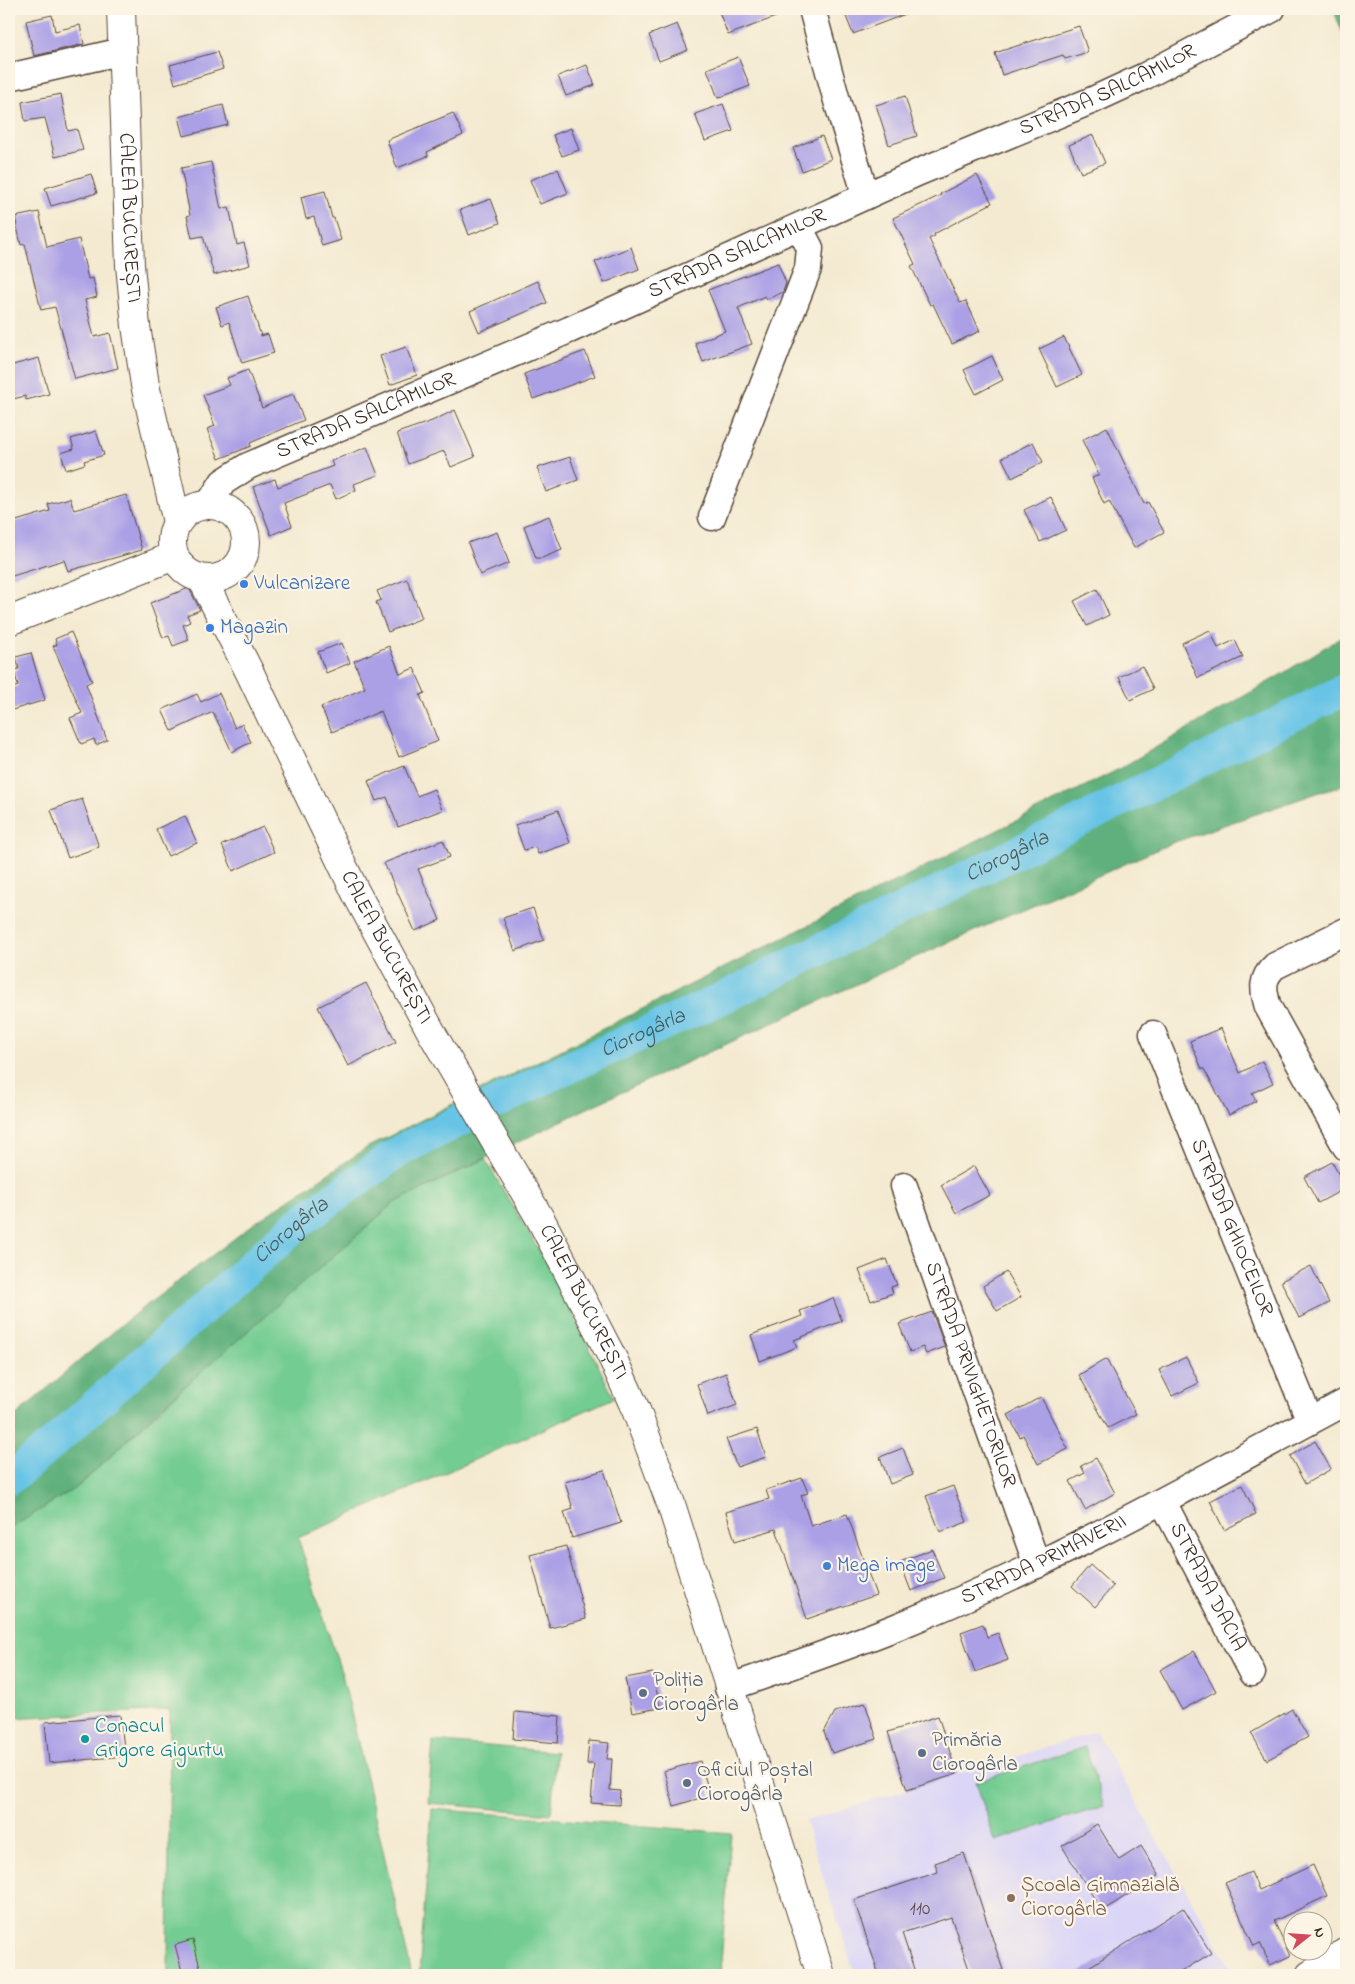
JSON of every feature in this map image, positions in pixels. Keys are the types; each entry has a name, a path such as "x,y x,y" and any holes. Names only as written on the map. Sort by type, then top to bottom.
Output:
{"main road":[{"name":"CALEA BUCUREȘTI","path":"121,9 130,265 141,365 177,522"},
{"name":"CALEA BUCUREȘTI","path":"154,423 181,477 205,505"},
{"path":"205,505 220,506 230,511 239,520 245,531 246,544 244,556 237,567 214,577 185,571 174,556 172,539 177,522 191,509 205,505"},
{"path":"9,621 174,556"},
{"name":"CALEA BUCUREȘTI","path":"214,577 238,632 249,671 356,893 441,1049 521,1185 572,1278 613,1358 636,1410 671,1504 728,1688 821,1975"},
{"path":"1310,1975 1346,1952"}],"street":[{"path":"812,9 837,101 866,196"},
{"name":"STRADA SALCAMILOR","path":"205,505 223,482 248,466 569,330 919,172 1093,100 1145,76 1272,9"},
{"path":"9,77 123,51"},
{"path":"712,517 808,269 811,255 810,248 799,227"},
{"path":"1346,931 1274,966 1267,972 1263,983 1268,1007 1346,1147"},
{"name":"STRADA GHIOCEILOR","path":"1153,1034 1310,1421"},
{"name":"STRADA PRIVIGHETORILOR","path":"904,1186 1037,1564"},
{"name":"STRADA PRIMĂVERII","path":"728,1688 907,1623 1037,1564 1163,1502 1346,1402"},
{"name":"STRADA DACIA","path":"1163,1502 1252,1673"}],"shaded area":[{"name":"Școala Gimnazială Ciorogârla","path":"1096,1732 1235,1975 855,1975 805,1821"}],"green space":[{"path":"1333,9 1346,9 1346,41"},
{"path":"1346,634 1346,785 1326,790 1172,843 905,962 592,1106 394,1203 160,1408 80,1485 9,1529 9,1421 127,1320 256,1222 368,1147 1117,770 1282,674"},
{"path":"485,1159 556,1279 614,1398 298,1538 343,1678 412,1975 168,1975 170,1710 9,1718 9,1529 80,1485 198,1374 394,1203"},
{"path":"433,1741 556,1752 551,1814 428,1803"},
{"path":"1085,1747 1104,1806 995,1841 976,1782"},
{"path":"432,1809 731,1833 720,1975 419,1975"}],"building":[{"path":"718,9 794,9 794,10 728,35"},
{"path":"843,9 915,9 916,10 853,34"},
{"path":"52,15 55,31 80,25 84,44 34,56 26,21"},
{"path":"677,24 688,50 659,61 649,35"},
{"path":"1079,26 1088,52 1065,59 1063,55 1002,75 995,53"},
{"path":"217,52 223,69 175,84 170,65"},
{"path":"738,57 750,86 718,98 707,69"},
{"path":"587,65 595,85 566,96 558,76"},
{"path":"61,94 68,131 77,129 83,150 55,157 45,118 25,121 22,102"},
{"path":"905,96 917,136 889,145 876,105"},
{"path":"723,104 733,131 705,141 695,114"},
{"path":"223,105 228,125 184,136 179,117"},
{"path":"453,113 463,135 427,152 428,156 397,168 387,140"},
{"path":"571,128 579,150 562,156 553,135"},
{"path":"1093,135 1105,163 1081,173 1069,145"},
{"path":"822,136 831,159 802,171 793,148"},
{"path":"211,162 221,209 229,207 237,245 244,243 250,265 214,275 203,236 192,238 187,216 190,215 181,168"},
{"path":"558,169 568,193 540,204 530,180"},
{"path":"91,174 97,193 51,206 45,188"},
{"path":"977,175 992,203 934,234 935,236 929,239 960,303 966,301 980,331 952,344 933,304 930,305 911,266 915,264 893,218"},
{"path":"325,191 332,218 334,218 341,240 322,246 314,217 306,219 301,197"},
{"path":"491,199 500,223 469,235 460,210"},
{"path":"39,212 47,247 79,239 88,279 93,278 97,297 85,300 94,337 110,333 118,368 75,379 55,307 41,310 25,244 21,245 15,217"},
{"path":"631,247 639,269 604,283 595,262"},
{"path":"778,263 786,283 783,292 767,299 765,296 738,308 752,344 703,362 695,343 725,331 708,290"},
{"path":"538,281 547,303 479,332 470,311"},
{"path":"248,296 261,336 268,334 274,353 242,363 229,322 222,325 216,307"},
{"path":"1064,337 1082,375 1057,387 1039,349"},
{"path":"406,347 417,375 390,385 380,356"},
{"path":"585,351 595,376 533,399 524,374"},
{"path":"992,356 1003,380 976,394 964,370"},
{"path":"39,358 49,394 26,400 25,396 9,400 9,366"},
{"path":"248,370 262,408 293,394 304,420 250,443 251,446 219,459 207,429 215,426 203,395 230,385 227,378"},
{"path":"455,410 475,457 451,467 444,451 408,464 397,433 432,421"},
{"path":"1107,427 1144,504 1148,502 1164,532 1134,548 1109,501 1104,504 1092,478 1099,475 1082,440"},
{"path":"96,431 104,455 84,461 85,464 66,470 61,453 74,449 71,439"},
{"path":"1033,442 1043,462 1012,478 1002,458"},
{"path":"367,447 378,475 354,484 356,490 336,499 330,485 284,503 292,526 271,535 253,487 275,479 278,487 333,466 331,461"},
{"path":"570,457 578,480 546,492 537,468"},
{"path":"126,495 142,550 68,571 64,560 9,577 9,523 50,511 48,504 70,498 74,510"},
{"path":"1051,497 1066,530 1040,542 1024,510"},
{"path":"549,516 562,550 542,558 536,558 524,526"},
{"path":"497,532 509,563 480,575 468,543"},
{"path":"407,579 422,618 388,632 376,602 381,600 377,591"},
{"path":"189,588 200,610 187,615 190,622 183,625 189,640 173,646 169,636 163,638 150,603"},
{"path":"1097,589 1109,615 1087,626 1074,601"},
{"path":"1210,630 1218,648 1235,640 1243,657 1198,678 1182,643"},
{"path":"71,632 92,681 86,684 107,740 96,745 94,739 81,744 70,718 82,713 53,646 57,645 55,639"},
{"path":"342,643 350,663 326,673 318,652"},
{"path":"389,646 400,674 414,668 425,693 420,695 438,741 399,757 381,711 332,732 321,707 365,688 354,661"},
{"path":"31,653 45,700 9,711 9,689 18,686 14,670 19,669 16,657"},
{"path":"1142,666 1153,689 1130,700 1119,677"},
{"path":"219,693 235,728 242,724 251,742 232,752 213,712 172,731 162,710 197,694 201,702"},
{"path":"404,766 417,796 434,789 442,810 398,827 387,797 376,801 368,781"},
{"path":"82,799 99,847 68,858 51,810"},
{"path":"558,810 570,843 538,854 535,847 524,850 515,825"},
{"path":"185,816 197,843 168,856 156,829"},
{"path":"263,827 274,852 233,871 222,845"},
{"path":"443,840 450,857 418,869 440,920 415,931 384,863"},
{"path":"533,908 544,940 515,951 503,918"},
{"path":"366,983 396,1042 348,1066 318,1007"},
{"path":"1221,1028 1240,1073 1262,1061 1273,1083 1252,1093 1256,1101 1229,1115 1204,1069 1202,1069 1190,1041"},
{"path":"1332,1162 1346,1188 1318,1203 1304,1177"},
{"path":"974,1166 990,1195 956,1213 941,1185"},
{"path":"887,1259 897,1285 891,1287 893,1293 871,1301 859,1270"},
{"path":"1311,1266 1329,1303 1299,1318 1281,1281"},
{"path":"1006,1272 1021,1297 997,1311 983,1286"},
{"path":"833,1298 842,1321 794,1340 797,1347 760,1361 751,1335 802,1316 800,1311"},
{"path":"932,1312 945,1347 926,1354 923,1347 910,1352 899,1324"},
{"path":"1186,1357 1199,1383 1172,1396 1159,1370"},
{"path":"1106,1359 1136,1414 1108,1428 1079,1375"},
{"path":"726,1373 737,1405 708,1416 697,1384"},
{"path":"1041,1397 1068,1449 1038,1464 1023,1435 1020,1437 1008,1415"},
{"path":"757,1429 766,1457 737,1467 726,1439"},
{"path":"1315,1441 1331,1469 1305,1484 1290,1456"},
{"path":"903,1448 913,1475 890,1484 880,1457"},
{"path":"1096,1458 1115,1493 1085,1510 1070,1481 1085,1473 1081,1466"},
{"path":"604,1470 621,1523 572,1538 564,1512 573,1509 565,1482"},
{"name":"Mega image","path":"802,1478 808,1493 801,1495 811,1526 847,1514 876,1595 807,1619 776,1529 735,1541 726,1512 769,1499 766,1490"},
{"path":"1242,1485 1256,1514 1224,1530 1210,1501"},
{"path":"953,1486 967,1522 940,1532 926,1496"},
{"path":"566,1546 586,1619 550,1628 530,1555"},
{"path":"932,1549 944,1578 911,1591 900,1562"},
{"path":"1090,1565 1113,1586 1095,1607 1072,1586"},
{"path":"983,1624 987,1637 998,1633 1008,1660 975,1672 961,1632"},
{"path":"1194,1651 1216,1691 1182,1710 1160,1670"},
{"name":"Poliția Ciorogârla","path":"653,1673 660,1708 632,1713 625,1678"},
{"path":"865,1703 877,1739 832,1753 824,1732 835,1712"},
{"path":"1292,1709 1308,1737 1267,1760 1251,1733"},
{"path":"515,1712 560,1716 558,1743 513,1739"},
{"name":"Conacul Grigore Gigurtu","path":"120,1715 125,1756 49,1763 45,1722"},
{"name":"Primăria Ciorogârla","path":"938,1716 957,1774 907,1790 888,1732"},
{"path":"589,1741 609,1743 607,1759 612,1759 610,1790 620,1791 619,1805 591,1803 594,1764 587,1764"},
{"name":"Oficiul Poștal Ciorogârla","path":"700,1761 710,1795 674,1806 664,1771"},
{"path":"1097,1824 1119,1860 1141,1846 1159,1875 1102,1911 1062,1846"},
{"path":"964,1853 1003,1970 986,1975 971,1975 951,1917 902,1933 916,1975 879,1975 854,1900 938,1872 935,1863"},
{"path":"1313,1865 1327,1896 1293,1912 1282,1912 1282,1917 1274,1921 1282,1938 1282,1960 1270,1965 1260,1943 1254,1946 1225,1883 1251,1872 1259,1890"},
{"path":"1183,1908 1211,1953 1176,1975 1076,1975"},
{"path":"193,1940 202,1975 183,1975 175,1945"}],"waterway":[{"name":"Ciorogârla","path":"9,1479 44,1451 301,1221 401,1150 556,1073 725,997 1346,689"}],"place":[{"name":"Vulcanizare","path":"244,584"},
{"name":"Magazin","path":"210,628"},
{"name":"Mega image","path":"827,1566"},
{"name":"Poliția Ciorogârla","path":"643,1693"},
{"name":"Conacul Grigore Gigurtu","path":"85,1739"},
{"name":"Primăria Ciorogârla","path":"922,1753"},
{"name":"Oficiul Poștal Ciorogârla","path":"687,1783"},
{"name":"Școala Gimnazială Ciorogârla","path":"1011,1898"}]}
